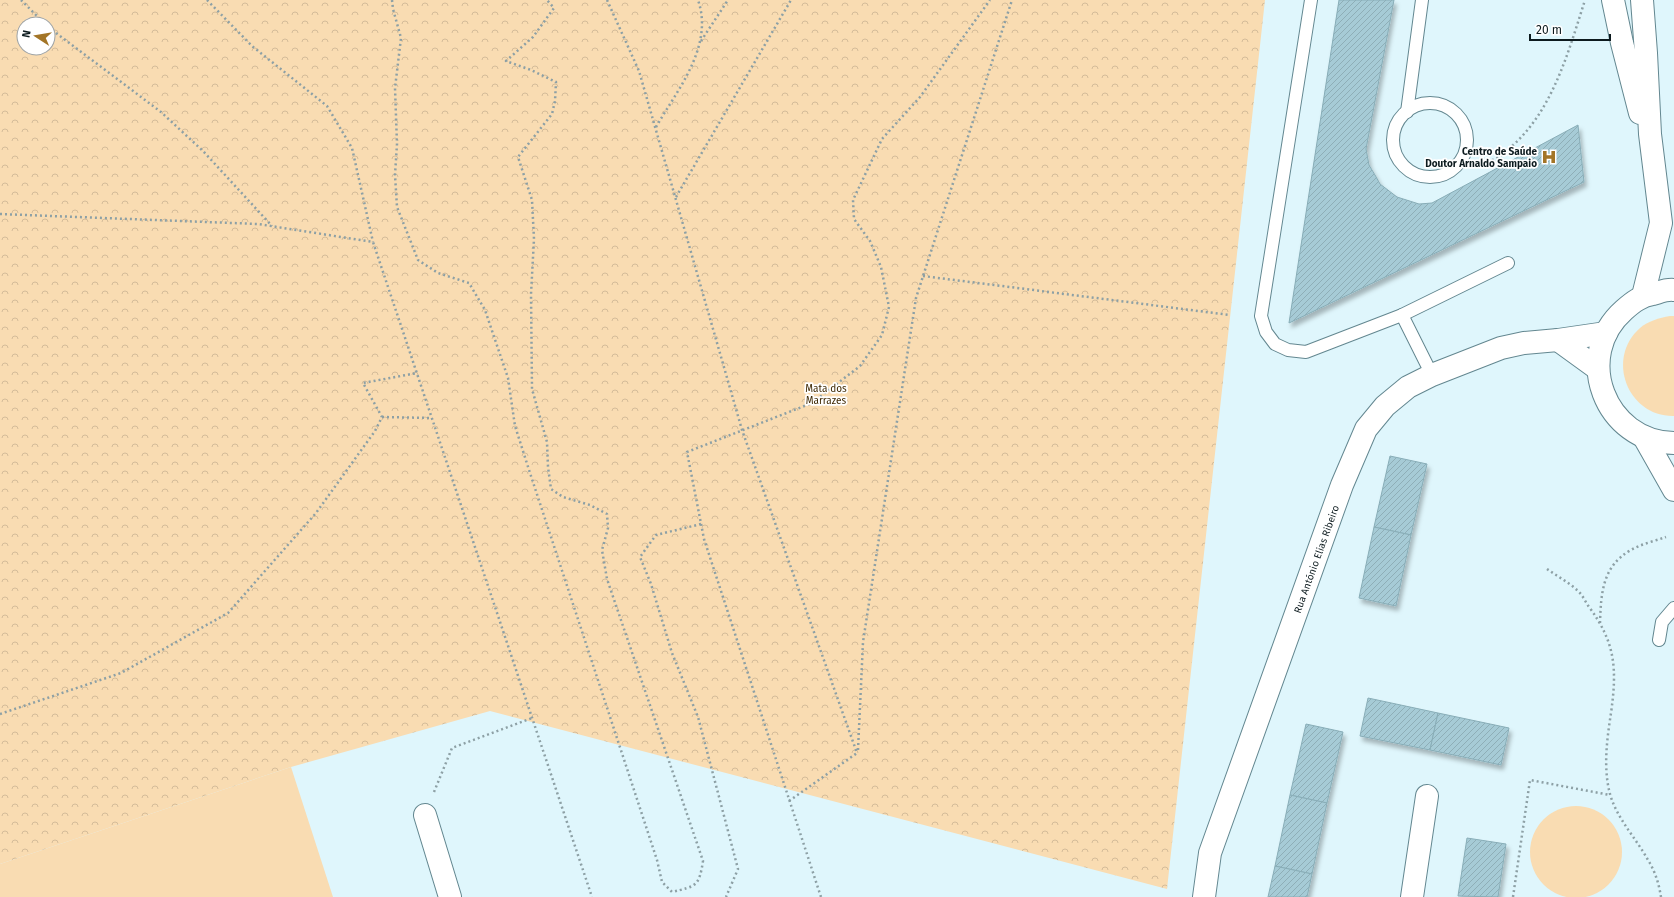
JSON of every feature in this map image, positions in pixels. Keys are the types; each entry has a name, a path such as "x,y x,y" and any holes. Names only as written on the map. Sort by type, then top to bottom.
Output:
{"street":[{"path":"1613,0 1622,43 1642,119 1650,134"},
{"path":"1642,0 1650,134 1661,223 1643,296"},
{"path":"1661,223 1674,242"},
{"path":"1674,290 1643,296 1617,316 1606,333 1600,350 1598,369 1602,390 1612,410 1626,426 1644,437 1664,443 1674,443"},
{"name":"Rua António Elias Ribeiro","path":"1204,897 1210,853 1342,485 1366,429 1385,406 1408,387 1432,375 1501,348 1524,343 1606,333"},
{"path":"1558,340 1598,369"},
{"path":"1644,437 1674,490"},
{"path":"1412,897 1427,796"},
{"path":"424,814 450,897"}],"lane":[{"path":"1311,0 1261,316 1266,332 1275,344 1288,350 1306,352 1402,315 1508,263"},
{"path":"1407,112 1422,0"},
{"path":"1424,104 1436,104 1448,108 1457,115 1464,125 1467,136 1466,149 1462,160 1453,169 1442,175 1431,177 1418,175 1408,170 1399,161 1394,149 1393,137 1397,125 1413,107 1424,104"},
{"path":"1402,315 1432,375"},
{"path":"1659,640 1662,622 1674,608"}],"path":[{"path":"21,0 37,16"},
{"path":"207,0 252,46 327,106 352,148 373,242 592,897"},
{"path":"392,0 401,38 395,88 397,144 395,175 397,207 418,260 438,273 469,283 485,310 508,378 515,426 530,473 657,860 662,882 672,892 693,886 700,878 703,861 607,579 602,550 608,528 607,514 590,505 563,497 551,489 547,442 532,389 530,294 534,239 532,200 518,157 552,114 555,101 556,82 506,61 533,37 554,8 547,0"},
{"path":"607,0 639,71 742,430 857,753"},
{"path":"698,0 702,12 701,41"},
{"path":"655,127 688,72 701,41 728,0"},
{"path":"675,198 791,0"},
{"path":"820,897 704,539 687,452 812,402 860,366 882,336 889,307 880,267 870,241 854,219 852,200 882,139 920,97 990,0"},
{"path":"857,753 863,642 916,298 1012,0"},
{"path":"1453,169 1481,164 1500,156 1520,139 1537,118 1564,64 1585,0"},
{"path":"56,33 161,112 203,151 273,226"},
{"path":"0,214 258,224 373,242"},
{"path":"923,276 1230,315"},
{"path":"382,417 363,383 417,373"},
{"path":"382,417 432,418"},
{"path":"0,714 121,673 228,613 316,514 375,431 382,417"},
{"path":"702,524 656,535 640,558 651,584 672,653 698,717 738,868 726,897"},
{"path":"1600,624 1601,598 1605,579 1615,563 1631,550 1666,537"},
{"path":"1547,569 1577,590 1605,631 1613,656 1615,678 1608,733 1606,765 1610,795 1621,818 1648,860 1656,877 1661,897"},
{"path":"424,814 452,748 532,718"},
{"path":"789,801 857,753"},
{"path":"1513,897 1530,780 1610,795"}],"green space":[{"name":"Mata dos Marrazes","path":"0,0 1265,0 1167,889 490,711 291,767 0,864"},
{"path":"1674,316 1674,416 1658,414 1644,407 1634,397 1627,384 1623,370 1624,355 1630,341 1640,328 1654,320"},
{"path":"291,767 333,897 0,897 0,864"},
{"path":"1567,806 1585,806 1602,813 1615,826 1622,843 1622,861 1615,878 1602,891 1585,898 1567,898 1550,891 1537,878 1530,861 1530,843 1537,826 1550,813"}],"building":[{"name":"Centro de Saúde Doutor Arnaldo Sampaio","path":"1339,0 1394,0 1366,149 1369,165 1380,184 1397,197 1419,204 1432,203 1578,125 1584,182 1289,323"},
{"path":"1390,456 1427,464 1411,535 1374,527"},
{"path":"1374,527 1411,535 1396,606 1359,598"},
{"path":"1368,698 1438,713 1430,750 1360,736"},
{"path":"1438,713 1509,728 1501,765 1430,750"},
{"path":"1306,724 1343,732 1327,803 1290,795"},
{"path":"1290,795 1327,803 1312,874 1275,866"},
{"path":"1467,838 1506,844 1498,897 1458,896"},
{"path":"1275,866 1312,874 1307,897 1268,897"}],"place":[{"name":"Centro de Saúde Doutor Arnaldo Sampaio","path":"1549,157"}]}
